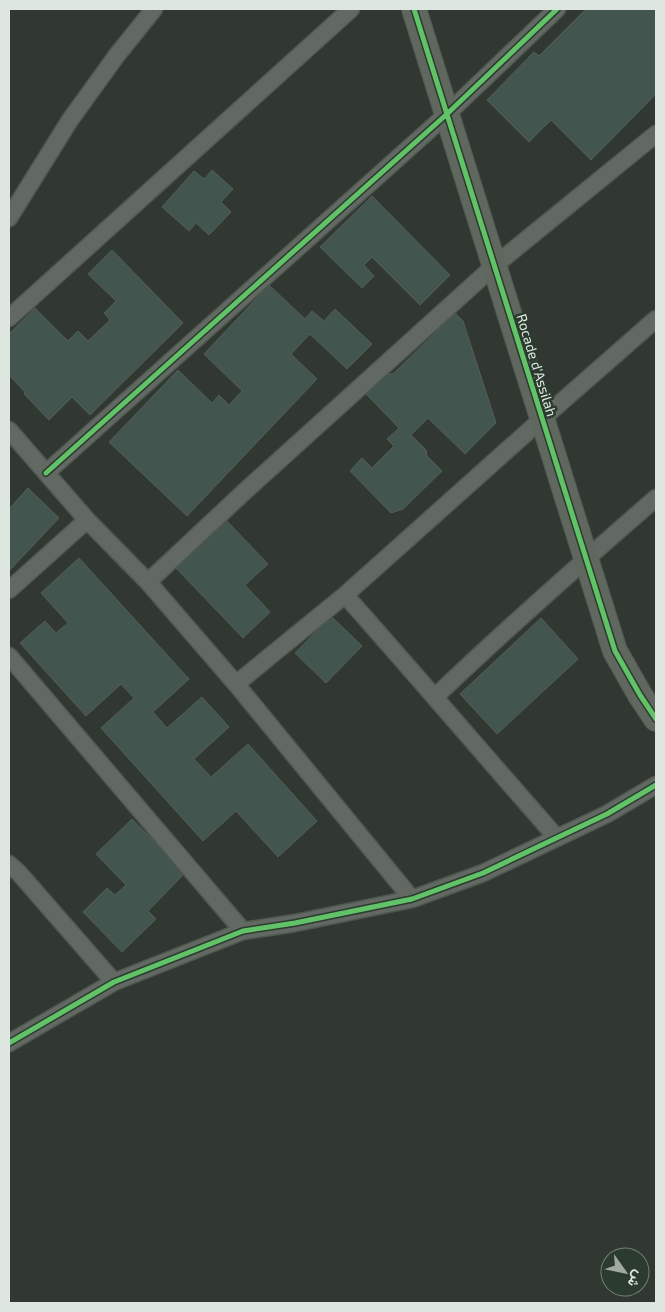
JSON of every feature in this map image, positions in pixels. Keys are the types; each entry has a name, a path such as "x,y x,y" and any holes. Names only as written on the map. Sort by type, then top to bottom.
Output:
{"street":[{"path":"9,218 70,120 117,55 154,9"},
{"path":"9,318 351,9"},
{"name":"Rocade d'Assilah","path":"414,9 615,651 656,719"},
{"path":"46,473 447,114 557,9"},
{"path":"148,582 244,492 494,266 656,134"},
{"path":"236,684 345,595 656,319"},
{"path":"9,430 87,520 148,582 236,684 412,899"},
{"path":"435,697 480,654 656,498"},
{"path":"9,590 87,520"},
{"path":"345,595 557,838"},
{"path":"9,656 244,931"},
{"path":"9,1043 114,982 244,931 295,923 412,899 483,873 607,814 656,785"},
{"path":"9,864 114,982"}],"building":[{"path":"586,9 656,9 656,94 591,160 551,120 529,142 487,100 534,52 539,56"},
{"path":"212,170 233,189 221,202 231,212 209,235 196,223 189,231 162,207 194,171 204,179"},
{"path":"372,196 450,275 420,305 372,257 364,265 374,276 362,288 320,247"},
{"path":"112,250 183,323 90,415 72,397 49,420 9,375 9,334 35,308 68,341 78,331 88,341 110,320 104,313 116,301 88,274"},
{"path":"269,285 305,319 312,311 324,321 335,309 372,344 347,369 310,334 291,354 317,379 187,516 109,442 178,370 212,403 219,395 229,405 242,391 204,354"},
{"path":"452,310 463,321 496,423 465,454 428,418 411,435 426,450 427,456 442,471 403,509 391,513 350,471 362,458 372,468 394,446 387,439 399,428 366,394 383,376 394,373 439,329 436,326"},
{"path":"28,488 59,518 9,571 9,509"},
{"path":"225,519 268,564 245,585 270,612 243,638 175,567"},
{"path":"79,558 189,679 153,712 167,728 202,697 229,727 194,759 211,777 248,744 317,821 278,857 236,811 203,841 101,728 134,698 121,684 86,716 20,643 45,621 56,633 68,623 41,593"},
{"path":"331,616 362,646 326,683 295,653"},
{"path":"541,618 578,659 497,734 460,694"},
{"path":"132,819 185,873 148,911 156,919 122,952 83,912 107,888 115,895 126,885 96,854"}],"cycle path":[{"path":"414,9 615,651 656,719"},
{"path":"46,473 447,114 557,9"},
{"path":"9,1043 114,982 243,931 295,923 412,899 483,873 607,814 656,785"}]}
